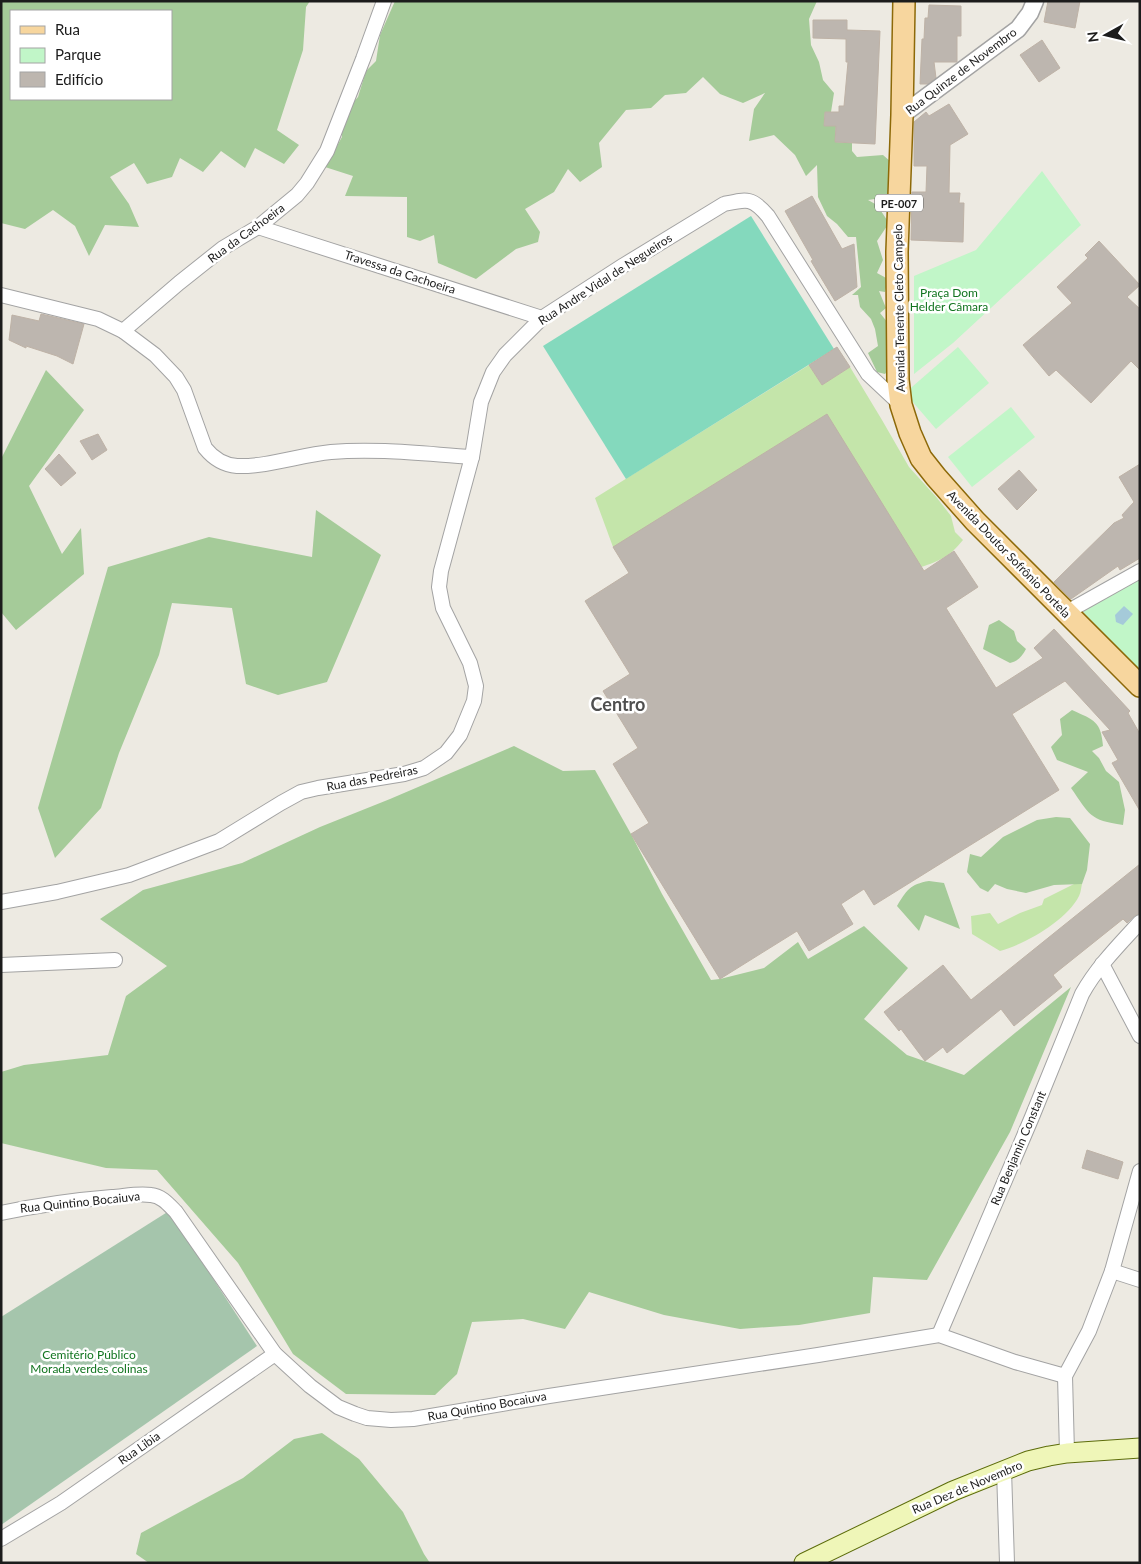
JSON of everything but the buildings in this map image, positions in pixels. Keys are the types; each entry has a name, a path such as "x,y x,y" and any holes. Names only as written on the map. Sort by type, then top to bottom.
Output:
{"main road":[{"name":"Avenida Tenente Cleto Campelo","path":"901,405 898,380 897,252 904,1"},
{"name":"Avenida Doutor Sofrônio Portela","path":"901,405 921,458 936,477 975,521 1140,686"},
{"name":"Rua Dez de Novembro","path":"804,1563 953,1491 1028,1461 1067,1453 1140,1448"}],"street":[{"name":"Rua da Cachoeira","path":"123,331 223,248 258,226 297,195 307,183 327,151 384,1"},
{"name":"Rua Quinze de Novembro","path":"902,115 1018,29 1030,13 1035,1"},
{"name":"Rua Andre Vidal de Negueiros","path":"472,457 481,402 493,372 505,355 542,318 624,264 724,204 741,200 749,200 758,204 768,216 868,374 901,405"},
{"name":"Travessa da Cachoeira","path":"258,226 542,318"},
{"path":"1,295 98,319 123,331 155,355 176,377 187,398 205,448 210,455 227,464 237,466 258,464 331,452 392,452 472,457"},
{"name":"Rua das Pedreiras","path":"1,902 57,892 129,875 219,841 301,792 404,774 424,768 446,753 460,736 474,700 476,686 470,663 443,608 439,587 441,571 472,457"},
{"path":"1065,613 1140,571"},
{"name":"Rua Benjamin Constant","path":"939,1335 1088,982 1140,922"},
{"path":"1,965 115,960"},
{"path":"1102,964 1140,1036"},
{"path":"1067,1453 1065,1376 1089,1331 1112,1271 1140,1170"},
{"name":"Rua Quintino Bocaiuva","path":"1,1212 39,1204 138,1195 151,1195 166,1202 176,1212 275,1354 310,1386 338,1407 368,1418 391,1420 414,1418 939,1335 1006,1359 1065,1376"},
{"path":"1112,1271 1140,1280"},
{"name":"Rua Libia","path":"1,1539 61,1503 275,1354"},
{"path":"1004,1470 1007,1563"}],"green space":[{"path":"1,1 310,1 306,7 303,50 277,130 299,145 284,164 255,148 245,168 221,151 203,172 180,158 172,177 147,184 134,163 110,177 129,204 139,227 105,225 89,256 75,226 53,210 25,229 1,223"},
{"path":"395,1 817,1 809,19 811,45 819,62 823,80 834,93 831,112 825,112 824,125 836,126 835,142 852,143 852,151 857,157 883,155 891,162 888,197 868,200 877,205 889,223 877,241 883,260 877,273 888,279 885,292 879,291 886,308 880,313 888,323 888,370 885,374 877,372 868,353 878,346 871,319 860,307 858,295 852,295 861,287 856,237 848,237 827,216 818,197 817,165 806,176 795,155 774,135 749,141 754,109 765,93 743,103 720,94 703,77 686,93 665,95 651,108 626,110 599,143 602,167 580,182 568,169 554,192 525,209 540,232 538,242 516,249 476,279 438,263 434,235 420,241 407,237 407,197 345,196 353,176 325,167 342,137 341,116 358,97 366,71 376,61 380,35"},
{"name":"Praça Dom Helder Câmara","path":"1042,171 1081,225 953,343 914,374 914,276 976,250"},
{"path":"751,216 834,349 626,479 543,346"},
{"path":"958,347 989,383 936,429 905,393"},
{"path":"809,365 822,385 850,367 909,467 951,516 955,532 963,540 954,550 939,560 921,567 613,547 595,498"},
{"path":"46,370 84,410 29,486 62,554 81,528 84,574 16,630 1,612 1,459"},
{"path":"1011,407 1035,437 972,487 948,457"},
{"path":"316,510 381,555 327,682 278,695 246,684 232,608 172,603 159,655 119,753 101,808 55,858 38,808 108,567 209,537 312,557"},
{"path":"1140,577 1140,671 1083,612"},
{"path":"999,620 1014,631 1017,641 1026,649 1020,658 1010,663 983,649 989,625"},
{"path":"1072,710 1091,719 1098,726 1103,746 1092,751 1099,758 1106,771 1119,782 1125,810 1123,825 1103,821 1091,815 1071,788 1088,772 1057,760 1051,747 1062,735 1060,719"},
{"path":"514,746 563,771 595,770 711,980 764,968 798,942 808,959 864,926 908,968 864,1019 907,1055 964,1075 1071,987 1010,1132 927,1280 873,1277 870,1313 799,1325 740,1329 664,1315 589,1292 565,1329 523,1319 472,1322 457,1374 435,1395 346,1394 293,1354 238,1263 157,1170 106,1168 1,1143 1,1072 24,1065 108,1055 126,996 167,966 100,919 143,890 242,863 320,827"},
{"path":"1056,817 1070,818 1090,844 1087,870 1082,884 1054,885 1026,893 995,884 988,892 980,888 967,872 970,854 981,857 1003,837 1037,820"},
{"path":"929,881 944,883 960,929 925,915 919,931 897,906 909,889 917,884"},
{"path":"1074,884 1082,884 1080,894 1073,905 1056,922 1022,943 1000,951 972,934 971,916 990,913 998,924 1042,905 1044,899"},
{"name":"Cemitério Público Morada verdes colinas","path":"169,1211 257,1346 1,1525 1,1317"},
{"path":"322,1433 359,1459 403,1512 430,1563 149,1563 136,1554 141,1533 243,1478 294,1439"}],"water":[{"path":"1124,606 1133,614 1123,625 1116,622 1115,615"}],"district":[{"name":"Centro","path":"618,704"}]}
